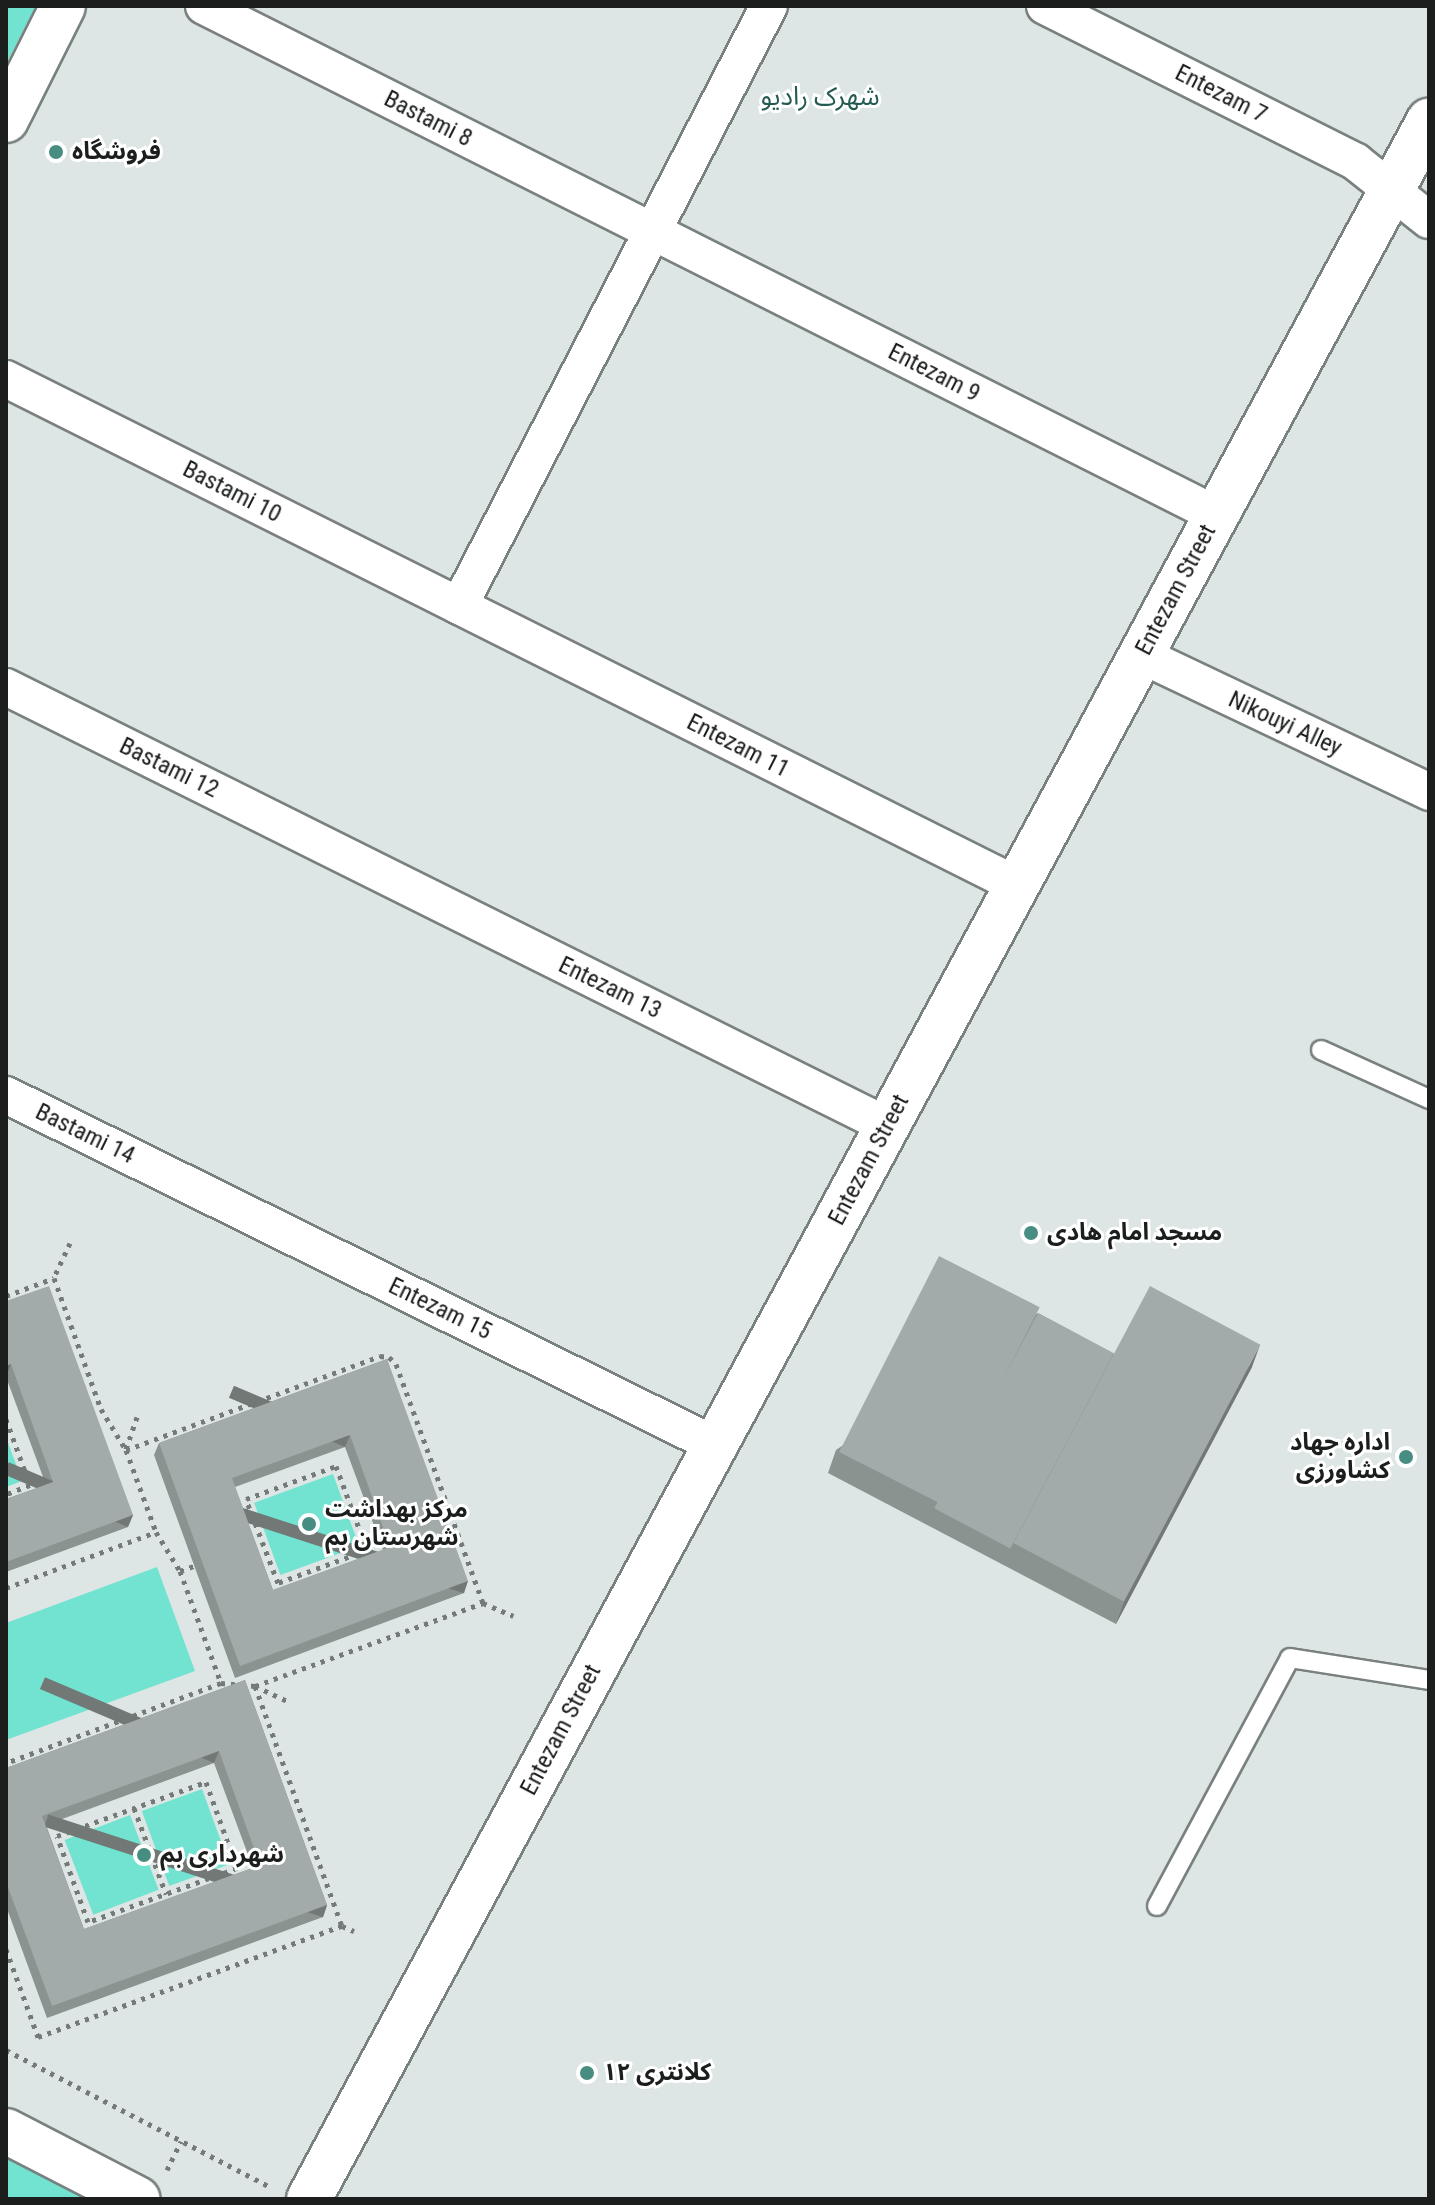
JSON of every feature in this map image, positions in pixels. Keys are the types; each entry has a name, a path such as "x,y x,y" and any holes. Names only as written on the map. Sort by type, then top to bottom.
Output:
{"street":[{"path":"6,120 63,6"},
{"name":"Bastami 8","path":"204,6 652,231"},
{"path":"459,606 769,6"},
{"name":"Entezam 7","path":"1045,6 1356,162 1429,220"},
{"name":"Entezam Street","path":"294,2195 715,1445 1429,121"},
{"name":"Entezam 9","path":"652,231 1217,515"},
{"name":"Bastami 10","path":"6,379 459,606"},
{"name":"Entezam 11","path":"459,606 1017,885"},
{"name":"Nikouyi Alley","path":"1141,655 1429,792"},
{"name":"Bastami 12","path":"6,687 332,849"},
{"name":"Entezam 13","path":"332,849 888,1126"},
{"name":"Bastami 14","path":"6,1095 164,1173"},
{"name":"Entezam 15","path":"164,1173 715,1445"},
{"path":"6,2131 138,2199"}],"lane":[{"path":"1321,1050 1429,1099"},
{"path":"1157,1906 1290,1658 1429,1680"}],"path":[{"path":"70,1243 54,1278 101,1409 126,1450 156,1532 180,1571 221,1683"},
{"path":"6,1296 54,1278"},
{"path":"126,1450 380,1356 389,1357 396,1364 483,1603"},
{"path":"126,1450 137,1417"},
{"path":"6,1419 30,1485 6,1494"},
{"path":"336,1466 367,1550 278,1583 246,1499 336,1466"},
{"path":"6,1588 156,1532"},
{"path":"180,1571 208,1561"},
{"path":"255,1686 483,1603 513,1616"},
{"path":"6,1763 221,1683 255,1686 289,1702"},
{"path":"255,1686 342,1926"},
{"path":"206,1782 237,1868 166,1894 88,1922 57,1836 206,1782"},
{"path":"134,1808 166,1894"},
{"path":"6,1949 38,2037 342,1926 354,1931"},
{"path":"6,2050 294,2195"}],"green space":[{"path":"6,6 36,6 6,64"},
{"path":"6,1437 22,1481 6,1487"},
{"path":"333,1474 359,1546 280,1575 254,1503"},
{"path":"157,1567 195,1671 6,1740 6,1623"},
{"path":"202,1789 229,1864 169,1886 142,1811"},
{"path":"130,1815 159,1890 93,1915 65,1840"},
{"path":"6,2158 86,2199 6,2199"}],"building":[{"path":"939,1256 1040,1307 940,1503 839,1452"},
{"path":"49,1286 133,1515 6,1562 6,1499 53,1482 11,1364 6,1366 6,1301"},
{"path":"1150,1286 1260,1345 1124,1602 1013,1543"},
{"path":"1038,1313 1114,1353 1010,1549 934,1508"},
{"path":"387,1359 468,1581 240,1666 159,1443","holes":["350,1435 390,1547 273,1590 232,1478"]},
{"path":"245,1680 327,1905 52,2006 6,1882 6,1768","holes":["219,1751 260,1865 84,1929 42,1816"]}],"place":[{"name":"فروشگاه","path":"56,152"},
{"name":"مسجد امام هادی","path":"1031,1233"},
{"name":"اداره جهاد کشاورزی","path":"1406,1457"},
{"name":"مرکز بهداشت شهرستان بم","path":"309,1524"},
{"name":"شهرداری بم","path":"144,1855"},
{"name":"کلانتری ۱۲","path":"587,2073"}],"district":[{"name":"شهرک رادیو","path":"820,97"}]}
